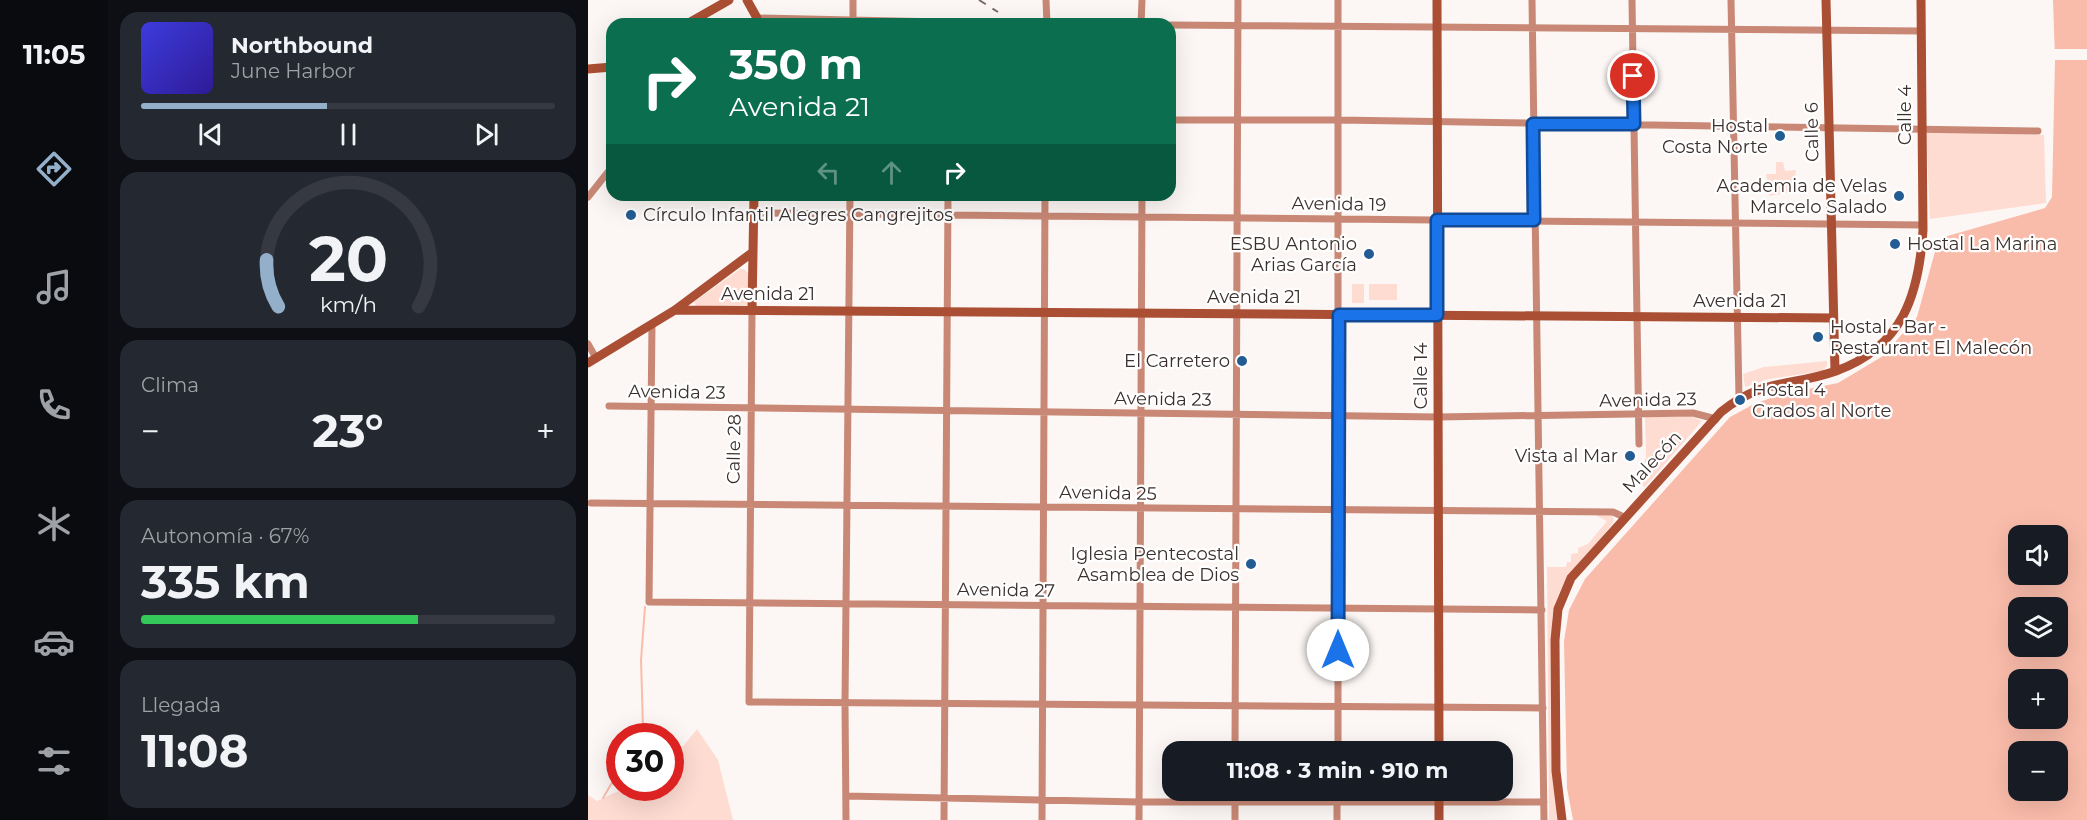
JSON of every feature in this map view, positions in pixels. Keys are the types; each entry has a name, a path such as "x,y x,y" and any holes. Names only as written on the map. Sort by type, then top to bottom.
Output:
{"main road":[{"path":"698,18 729,0"},
{"path":"747,0 756,18"},
{"name":"Calle 14","path":"1437,0 1438,741"},
{"name":"Calle 6","path":"1826,0 1835,371"},
{"name":"Calle 4","path":"1921,0 1923,227"},
{"path":"588,69 606,68"},
{"name":"Calle 28","path":"752,310 754,201"},
{"name":"Malecón","path":"1562,820 1556,771 1555,640 1558,609 1571,578 1624,517 1716,418 1739,397 1782,381 1835,371 1859,360 1900,323 1910,306 1920,266 1923,227"},
{"name":"Avenida 21","path":"592,361 675,310 753,252"},
{"name":"Avenida 21","path":"675,310 1833,318"},
{"path":"1439,803 1439,820"}],"street":[{"path":"853,0 853,18"},
{"path":"1046,0 1047,18"},
{"path":"1142,0 1142,18"},
{"path":"1235,741 1239,0"},
{"path":"1338,0 1338,741"},
{"path":"1532,0 1544,820"},
{"path":"1632,0 1639,444"},
{"path":"1731,0 1739,397"},
{"path":"1176,25 1437,25 1532,28 1921,31"},
{"path":"1176,120 1339,120 2038,131"},
{"path":"588,197 606,174"},
{"path":"846,820 850,201"},
{"path":"944,820 948,201"},
{"path":"1042,820 1045,201"},
{"path":"1139,820 1142,201"},
{"name":"Avenida 19","path":"754,213 1534,220 1923,227"},
{"name":"Calle 28","path":"752,310 749,702 845,703"},
{"path":"650,503 652,324"},
{"path":"588,344 592,361"},
{"name":"Avenida 23","path":"609,406 1438,417 1693,413 1716,418"},
{"name":"Avenida 25","path":"591,503 1613,512 1624,517"},
{"name":"Avenida 27","path":"650,503 649,602 1542,610"},
{"path":"845,703 1543,708"},
{"path":"846,796 1139,802 1544,802"},
{"path":"1235,802 1235,820"},
{"path":"1337,803 1337,820"}],"shaded area":[{"path":"2053,0 2087,0 2087,820 1573,820 1567,788 1564,641 1569,610 1585,579 1730,417 1754,404 1782,394 1838,383 1883,356 1917,317 1936,248 1944,237 2045,208 2052,197 2055,59"},
{"path":"1926,131 2044,135 2046,203 1930,219"},
{"path":"1776,162 1783,162 1785,171 1796,170 1793,192 1769,196 1766,174 1776,174"},
{"path":"740,269 748,273 748,305 696,306 694,302"},
{"path":"1352,284 1364,284 1364,303 1352,303"},
{"path":"1369,284 1397,284 1397,300 1369,300"},
{"path":"1827,361 1827,366 1822,371 1769,379 1745,387 1743,374 1764,367"},
{"path":"1645,417 1693,417 1702,421 1645,487 1637,483 1646,457"},
{"path":"1598,513 1613,515 1614,521 1569,576 1556,601 1552,618 1552,753 1557,820 1549,820 1547,567 1566,567 1567,562 1571,562 1571,554 1578,553 1578,548 1588,544 1607,521 1597,516"},
{"path":"697,729 718,760 733,820 588,820 588,795 597,801 606,797 606,801 684,801 684,745"}],"pier":[{"path":"2052,49 2087,49 2087,60 2052,60"}],"waterway":[{"path":"643,723 641,660 645,607"},
{"path":"603,798 606,793"}],"railway":[{"path":"979,0 998,12"}],"place":[{"name":"Hostal Costa Norte","path":"1780,136"},
{"name":"Academia de Velas Marcelo Salado","path":"1899,196"},
{"name":"Círculo Infantil Alegres Cangrejitos","path":"631,215"},
{"name":"Hostal La Marina","path":"1895,244"},
{"name":"ESBU Antonio Arias García","path":"1369,254"},
{"name":"Hostal - Bar - Restaurant El Malecón","path":"1818,337"},
{"name":"El Carretero","path":"1242,361"},
{"name":"Hostal 4 Grados al Norte","path":"1740,400"},
{"name":"Vista al Mar","path":"1630,456"},
{"name":"Iglesia Pentecostal Asamblea de Dios","path":"1251,564"}],"route":[{"path":"1338,650 1339,315 1437,315 1437,220 1534,220 1533,124 1634,124 1633,76"}]}
